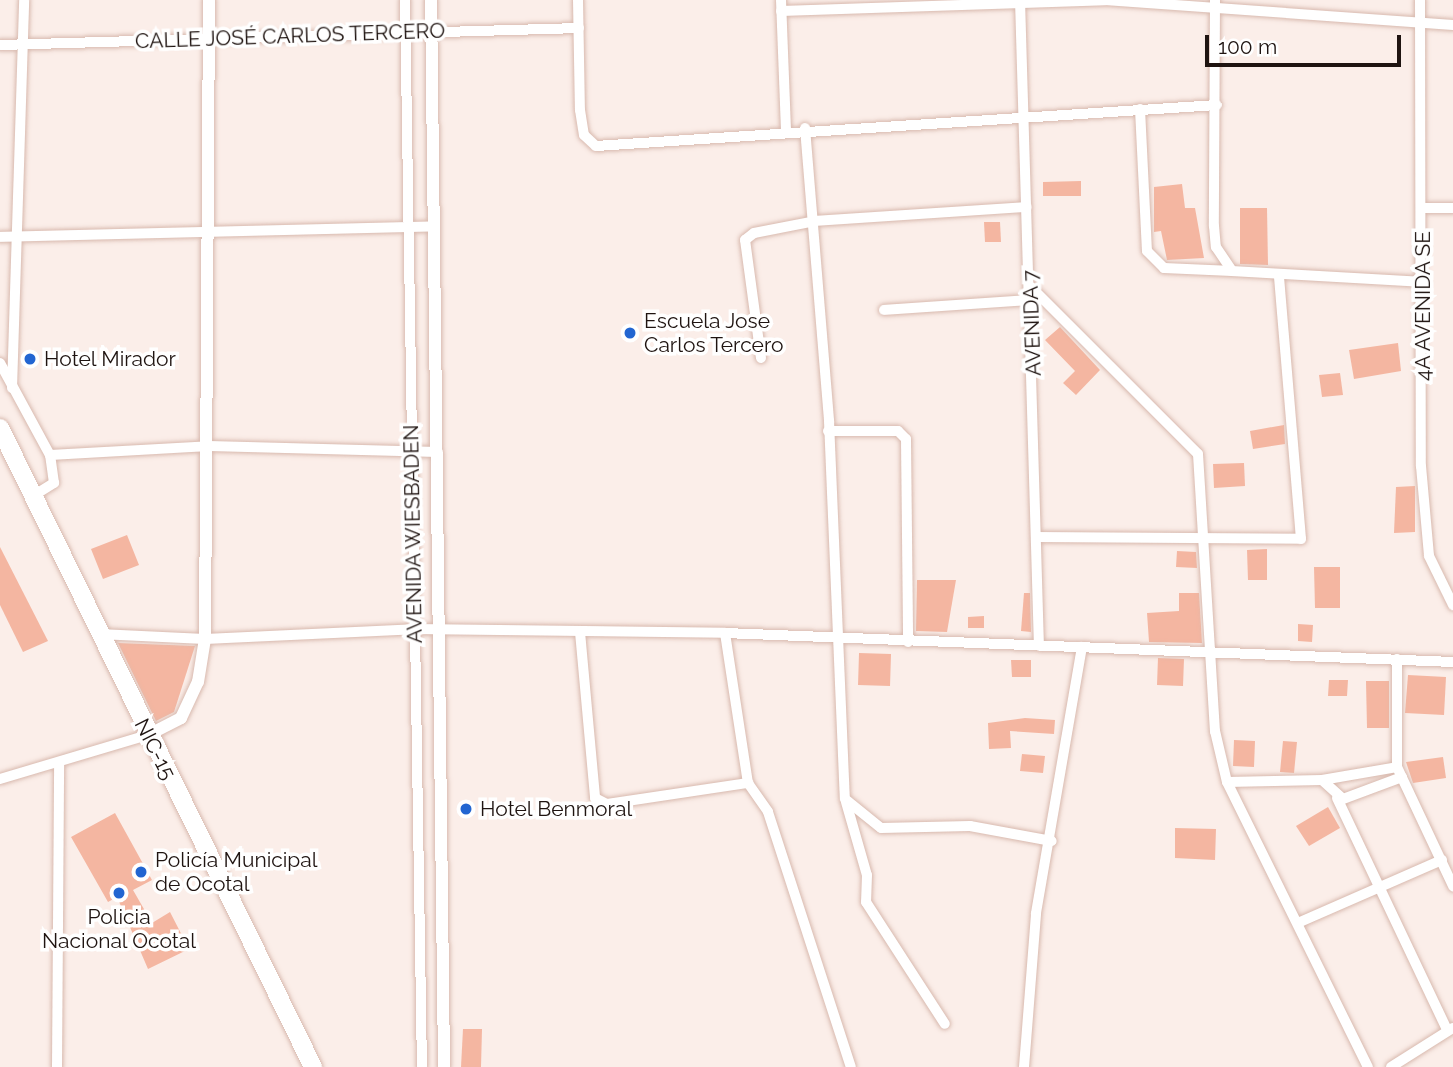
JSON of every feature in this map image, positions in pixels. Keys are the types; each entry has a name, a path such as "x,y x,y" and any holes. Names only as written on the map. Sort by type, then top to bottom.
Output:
{"highway":[{"name":"NIC-15","path":"0,428 97,634 313,1067"}],"street":[{"path":"12,388 19,237 24,0"},
{"path":"0,779 148,735 181,718 198,682 205,639 209,446 209,0"},
{"name":"AVENIDA WIESBADEN","path":"405,0 406,226 422,1067"},
{"name":"AVENIDA WIESBADEN","path":"431,0 444,1067"},
{"path":"578,0 582,123 584,135 596,146 786,129 1217,104"},
{"path":"786,129 781,6 1020,0 1215,3 1420,27 1453,25"},
{"name":"AVENIDA 7","path":"1020,0 1021,116 1032,300 1039,537 1039,646"},
{"name":"4A AVENIDA SE","path":"1420,0 1424,504 1429,556 1453,605"},
{"path":"1215,3 1216,247 1232,271"},
{"name":"CALLE JOSÉ CARLOS TERCERO","path":"0,45 579,28"},
{"path":"1140,109 1147,251 1164,268 1232,271 1279,277 1424,282"},
{"path":"805,128 815,221 828,431 833,640 845,799 867,876 866,902 945,1024"},
{"path":"761,358 745,240 754,233 815,221 1027,207"},
{"path":"1423,208 1453,208"},
{"path":"0,237 435,226"},
{"path":"1039,537 1295,541 1303,533 1279,277"},
{"path":"1031,287 1189,438 1201,466 1215,731 1227,782 1300,922 1368,1067"},
{"path":"884,310 1032,300"},
{"path":"0,363 50,455 54,483 33,496"},
{"path":"828,431 898,431 906,439 908,642"},
{"path":"50,455 209,446 438,452"},
{"path":"97,634 205,639 414,629 725,633 833,640 1082,647 1211,656 1453,662"},
{"path":"580,632 595,798 607,804 748,783"},
{"path":"725,633 748,783 768,812 851,1067"},
{"path":"1024,1067 1026,987 1082,647"},
{"path":"1398,659 1400,772 1453,886"},
{"path":"57,1067 59,762"},
{"path":"1227,782 1322,780 1400,772"},
{"path":"1337,797 1400,772"},
{"path":"1322,780 1337,797 1375,885 1450,1029 1391,1067"},
{"path":"845,799 881,828 970,826 1052,841"},
{"path":"1300,922 1375,885 1442,860"}],"building":[{"path":"1081,181 1081,196 1043,196 1043,182"},
{"path":"1182,184 1185,208 1195,208 1204,258 1167,260 1161,231 1154,232 1154,187"},
{"path":"1240,208 1267,208 1268,265 1240,264"},
{"path":"984,222 1000,222 1001,242 985,242"},
{"path":"1060,327 1100,370 1076,395 1063,383 1075,371 1045,340"},
{"path":"1398,343 1401,371 1354,379 1349,350"},
{"path":"1340,373 1343,395 1322,397 1319,375"},
{"path":"1284,425 1285,444 1253,449 1250,431"},
{"path":"1244,463 1245,486 1214,488 1213,464"},
{"path":"1415,486 1415,532 1394,533 1396,487"},
{"path":"127,535 139,565 103,579 91,549"},
{"path":"0,547 48,641 23,652 0,605"},
{"path":"1267,549 1267,580 1248,580 1247,550"},
{"path":"1177,551 1196,552 1197,568 1176,567"},
{"path":"1314,567 1340,567 1340,608 1315,608"},
{"path":"917,580 956,580 947,632 916,631"},
{"path":"1024,593 1030,593 1031,632 1021,631"},
{"path":"1179,593 1199,593 1202,643 1149,642 1147,613 1179,611"},
{"path":"984,616 984,628 968,628 968,617"},
{"path":"1298,624 1313,625 1312,642 1298,641"},
{"path":"118,643 195,646 174,712 156,721"},
{"path":"859,653 891,654 890,686 858,685"},
{"path":"1158,658 1184,659 1183,686 1157,685"},
{"path":"1011,660 1031,660 1031,677 1012,677"},
{"path":"1408,675 1446,677 1444,715 1405,713"},
{"path":"1329,680 1348,680 1347,696 1328,696"},
{"path":"1366,681 1389,681 1389,728 1367,728"},
{"path":"1025,718 1055,720 1054,734 1010,731 1011,748 989,749 988,723"},
{"path":"1234,740 1255,741 1254,767 1233,766"},
{"path":"1283,741 1297,742 1294,773 1280,772"},
{"path":"1022,754 1045,756 1043,773 1020,771"},
{"path":"1443,757 1446,778 1413,783 1406,762"},
{"path":"1328,807 1340,828 1309,846 1296,826"},
{"name":"Policia Nacional Ocotal","path":"115,813 152,880 133,890 152,923 170,912 189,949 148,969 117,897 108,902 71,837"},
{"path":"1175,828 1216,829 1215,860 1175,858"},
{"path":"463,1029 482,1029 481,1067 461,1067"}],"place":[{"name":"Escuela Jose Carlos Tercero","path":"630,333"},
{"name":"Hotel Mirador","path":"30,359"},
{"name":"Hotel Benmoral","path":"466,809"},
{"name":"Policía Municipal de Ocotal","path":"141,872"},
{"name":"Policia Nacional Ocotal","path":"119,893"}]}
